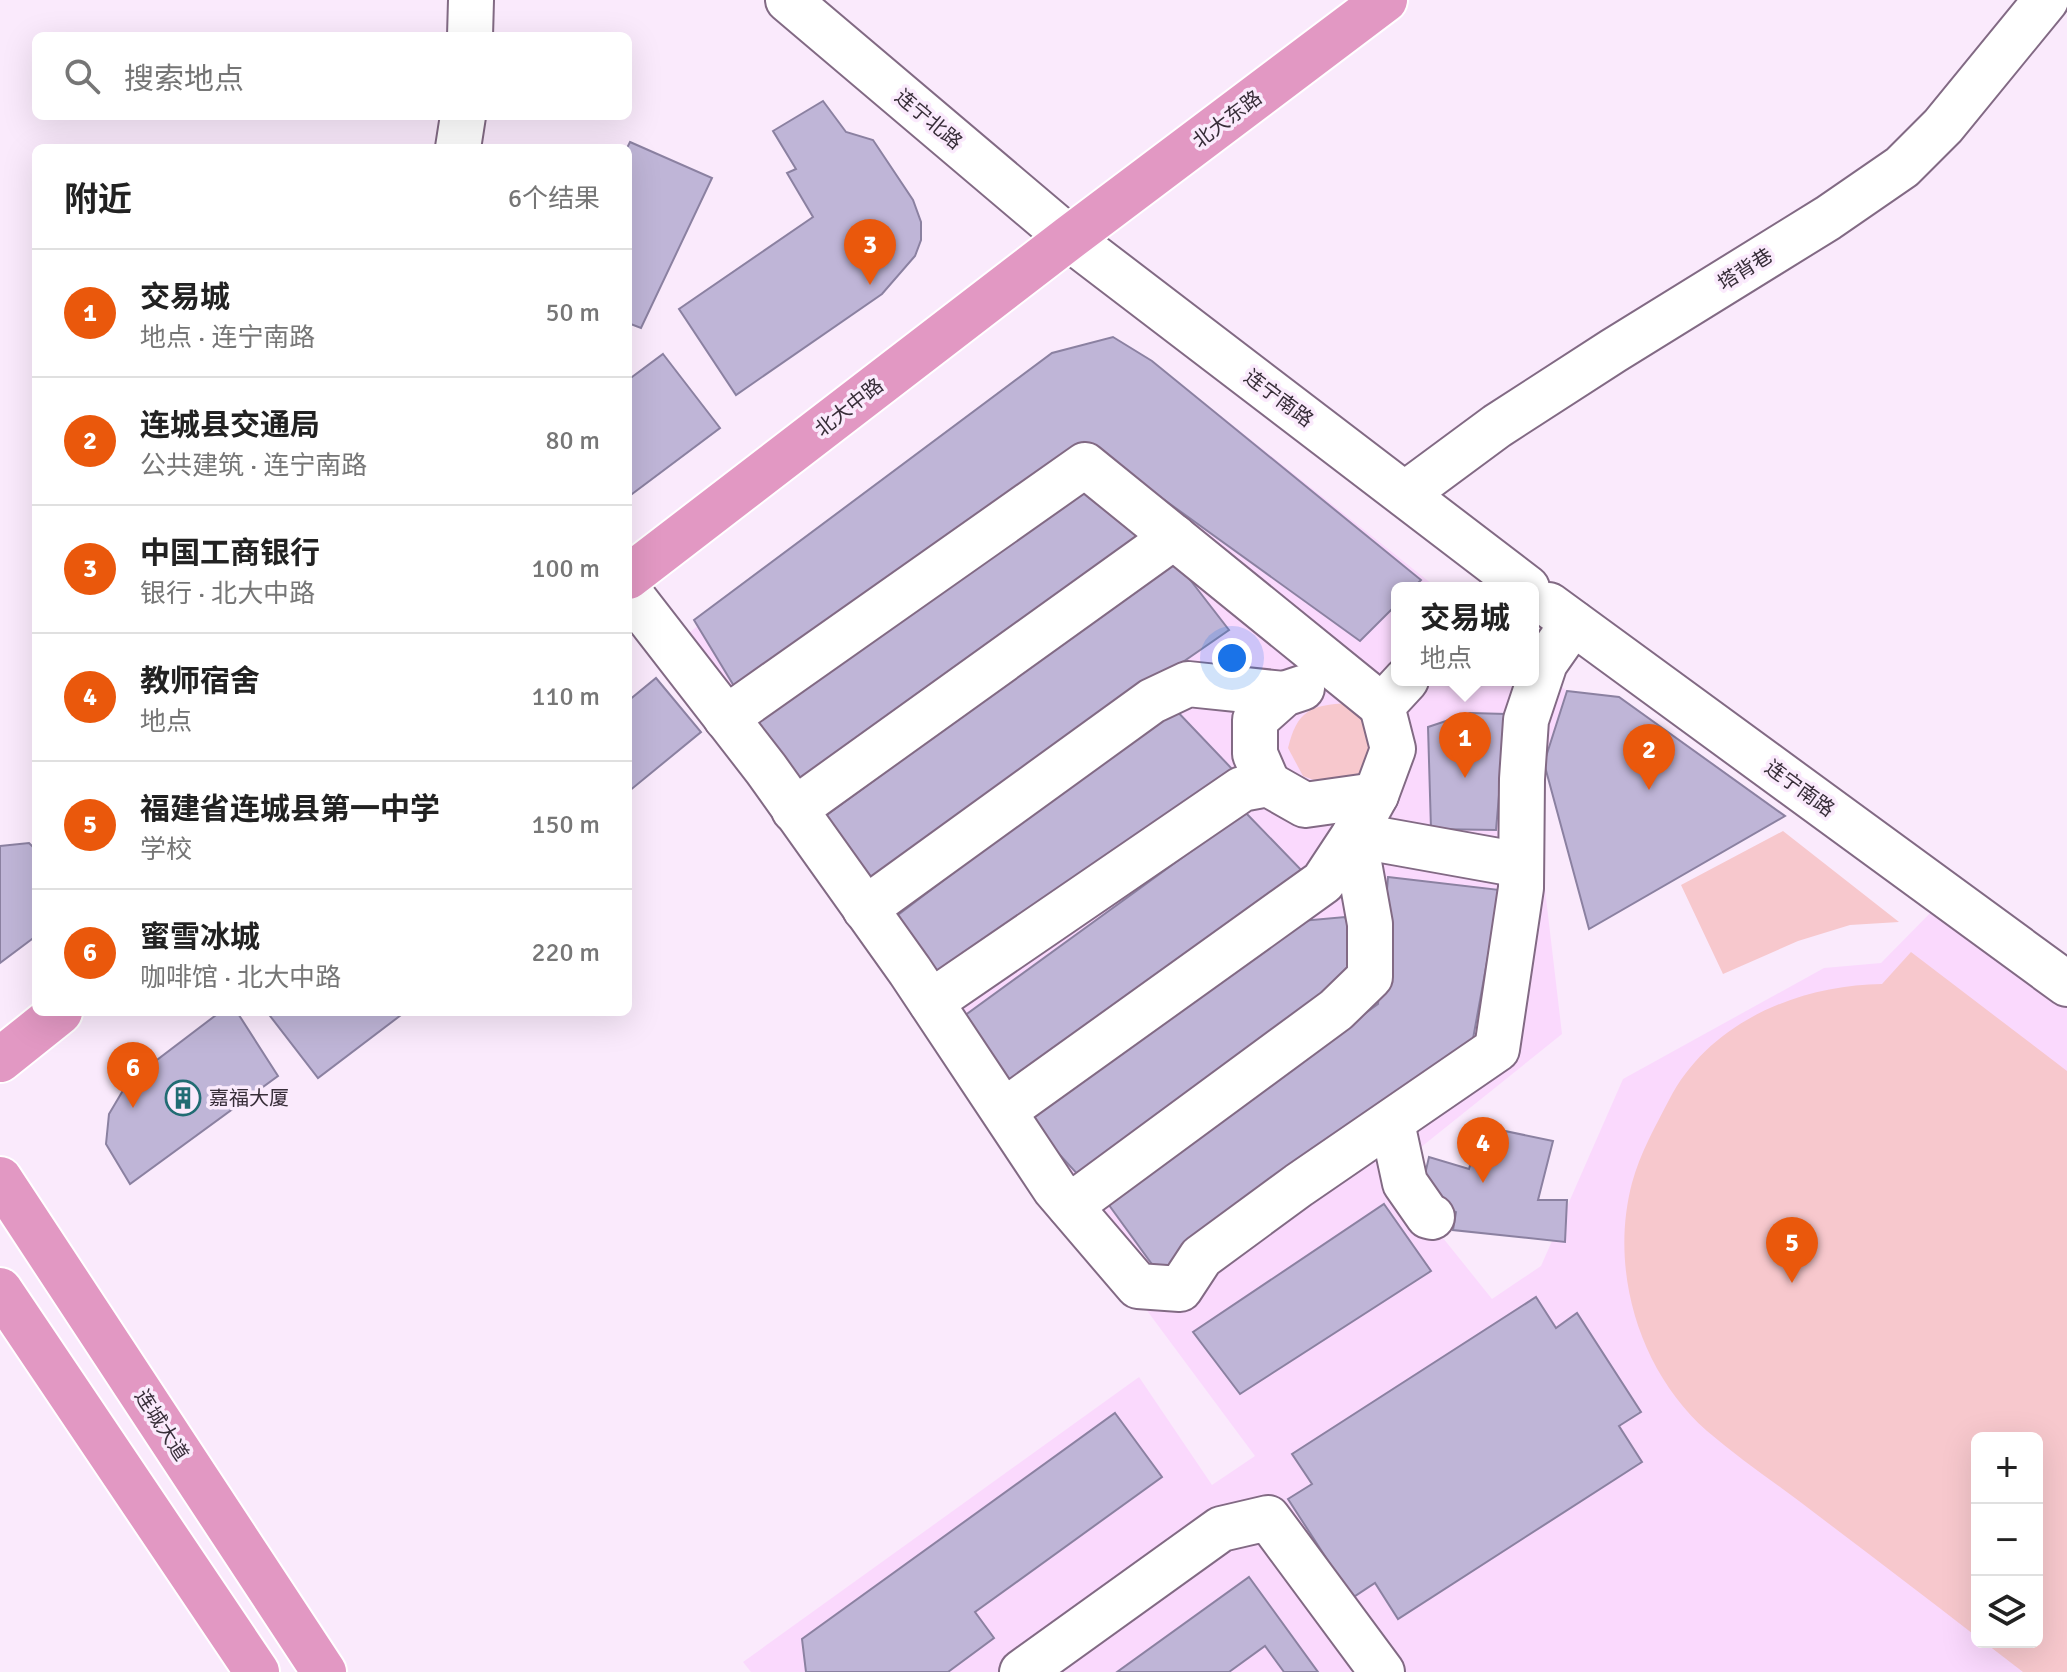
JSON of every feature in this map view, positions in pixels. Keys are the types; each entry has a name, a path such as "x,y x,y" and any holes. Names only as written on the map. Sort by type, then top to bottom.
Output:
{"main road":[{"name":"北大东路","path":"1069,238 1385,0"},
{"name":"北大中路","path":"632,574 1069,238"},
{"path":"0,1060 55,1016"},
{"name":"连城大道","path":"0,1179 324,1672"},
{"path":"0,1290 257,1672"}],"street":[{"path":"470,32 471,0"},
{"name":"连宁北路","path":"788,0 1069,238"},
{"name":"塔背巷","path":"1405,494 1497,426 1828,218 1902,167 1943,126 2046,0"},
{"path":"459,144 462,120"},
{"name":"连宁南路","path":"1069,238 1405,494 1510,582"},
{"path":"726,718 1085,465 1174,537 1394,693"},
{"path":"794,810 1174,537"},
{"path":"632,596 726,718 865,909 1055,1189 1138,1286 1180,1289 1201,1257 1299,1185 1497,1049 1521,888 1526,720 1537,686"},
{"name":"连宁南路","path":"1539,601 2067,984"},
{"path":"1539,681 1545,663 1573,623"},
{"path":"1376,795 1305,805 1268,784 1255,754 1255,720 1284,694 1324,681 1394,693"},
{"path":"865,909 1152,701 1188,684 1284,694"},
{"path":"1004,1111 1323,882 1376,795 1393,749 1394,693"},
{"path":"931,1002 1242,789 1268,784"},
{"path":"1354,835 1521,865"},
{"path":"1070,1206 1336,1010 1370,977 1370,924 1354,835"},
{"path":"1392,1123 1405,1183 1428,1216 1432,1217"},
{"path":"1022,1672 1221,1529 1268,1518 1382,1672"}],"shaded area":[{"path":"1113,337 1152,361 1429,582 1391,582 1391,686 1539,686 1539,669 1567,691 1534,796 1562,1034 1390,1172 1492,1299 1541,1266 1623,1079 1824,968 1881,963 1939,904 2067,1000 2067,1672 751,1672 743,1662 1139,1377 1212,1485 1255,1456 660,655 1046,358"},
{"path":"1348,703 1364,719 1373,746 1359,773 1338,783 1322,783 1303,776 1288,748 1296,726 1307,712 1315,708"},
{"path":"1783,831 1899,922 1850,925 1798,941 1723,974 1681,885"},
{"path":"1911,952 2067,1071 2067,1672 2023,1672 1992,1648 2043,1648 2043,1432 1971,1432 1971,1632 1707,1431 1683,1407 1663,1379 1635,1317 1624,1250 1632,1183 1648,1140 1686,1073 1707,1049 1759,1013 1819,992 1882,984"}],"building":[{"path":"823,101 846,132 873,140 913,200 921,222 921,240 915,256 882,294 736,395 679,309 813,217 787,173 796,169 773,131"},
{"path":"630,142 712,178 641,328 632,325 632,144"},
{"path":"1113,337 1152,361 1421,580 1391,582 1391,610 1360,641 1084,442 737,691 694,620 1052,353"},
{"path":"663,354 720,428 632,494 632,377"},
{"path":"1092,481 1155,539 795,785 745,729"},
{"path":"1174,559 1229,630 868,880 820,820"},
{"path":"656,678 701,732 632,789 632,698"},
{"path":"1567,691 1619,697 1785,816 1589,929 1544,763"},
{"path":"1172,706 1234,771 935,973 894,918"},
{"path":"1470,713 1506,714 1496,830 1431,829 1428,727"},
{"path":"1245,812 1308,877 1011,1089 953,1024"},
{"path":"29,843 32,846 32,939 0,963 0,846"},
{"path":"1388,877 1500,890 1471,1050 1162,1278 1106,1201 1378,1004"},
{"path":"1345,917 1363,970 1080,1177 1027,1119 1279,923"},
{"name":"嘉福大厦","path":"215,1016 240,1016 278,1076 130,1184 106,1144 109,1114 128,1082"},
{"path":"270,1016 400,1016 318,1078"},
{"path":"1481,1126 1553,1141 1538,1200 1567,1200 1565,1242 1453,1230 1456,1212 1420,1196 1429,1157 1469,1169"},
{"path":"1384,1204 1431,1271 1240,1394 1193,1332"},
{"path":"1536,1297 1556,1328 1577,1313 1641,1412 1619,1426 1642,1462 1398,1619 1375,1583 1352,1598 1288,1499 1312,1484 1292,1454"},
{"path":"1115,1413 1162,1477 975,1612 994,1638 948,1672 806,1672 802,1639"},
{"path":"1249,1577 1318,1672 1284,1672 1265,1646 1229,1672 1117,1672"}],"place":[{"name":"中国工商银行","path":"870,285"},
{"name":"交易城","path":"1465,778"},
{"name":"连城县交通局","path":"1649,790"},
{"name":"嘉福大厦","path":"183,1098"},
{"name":"蜜雪冰城","path":"133,1108"},
{"name":"教师宿舍","path":"1483,1183"},
{"name":"福建省连城县第一中学","path":"1792,1283"}]}
